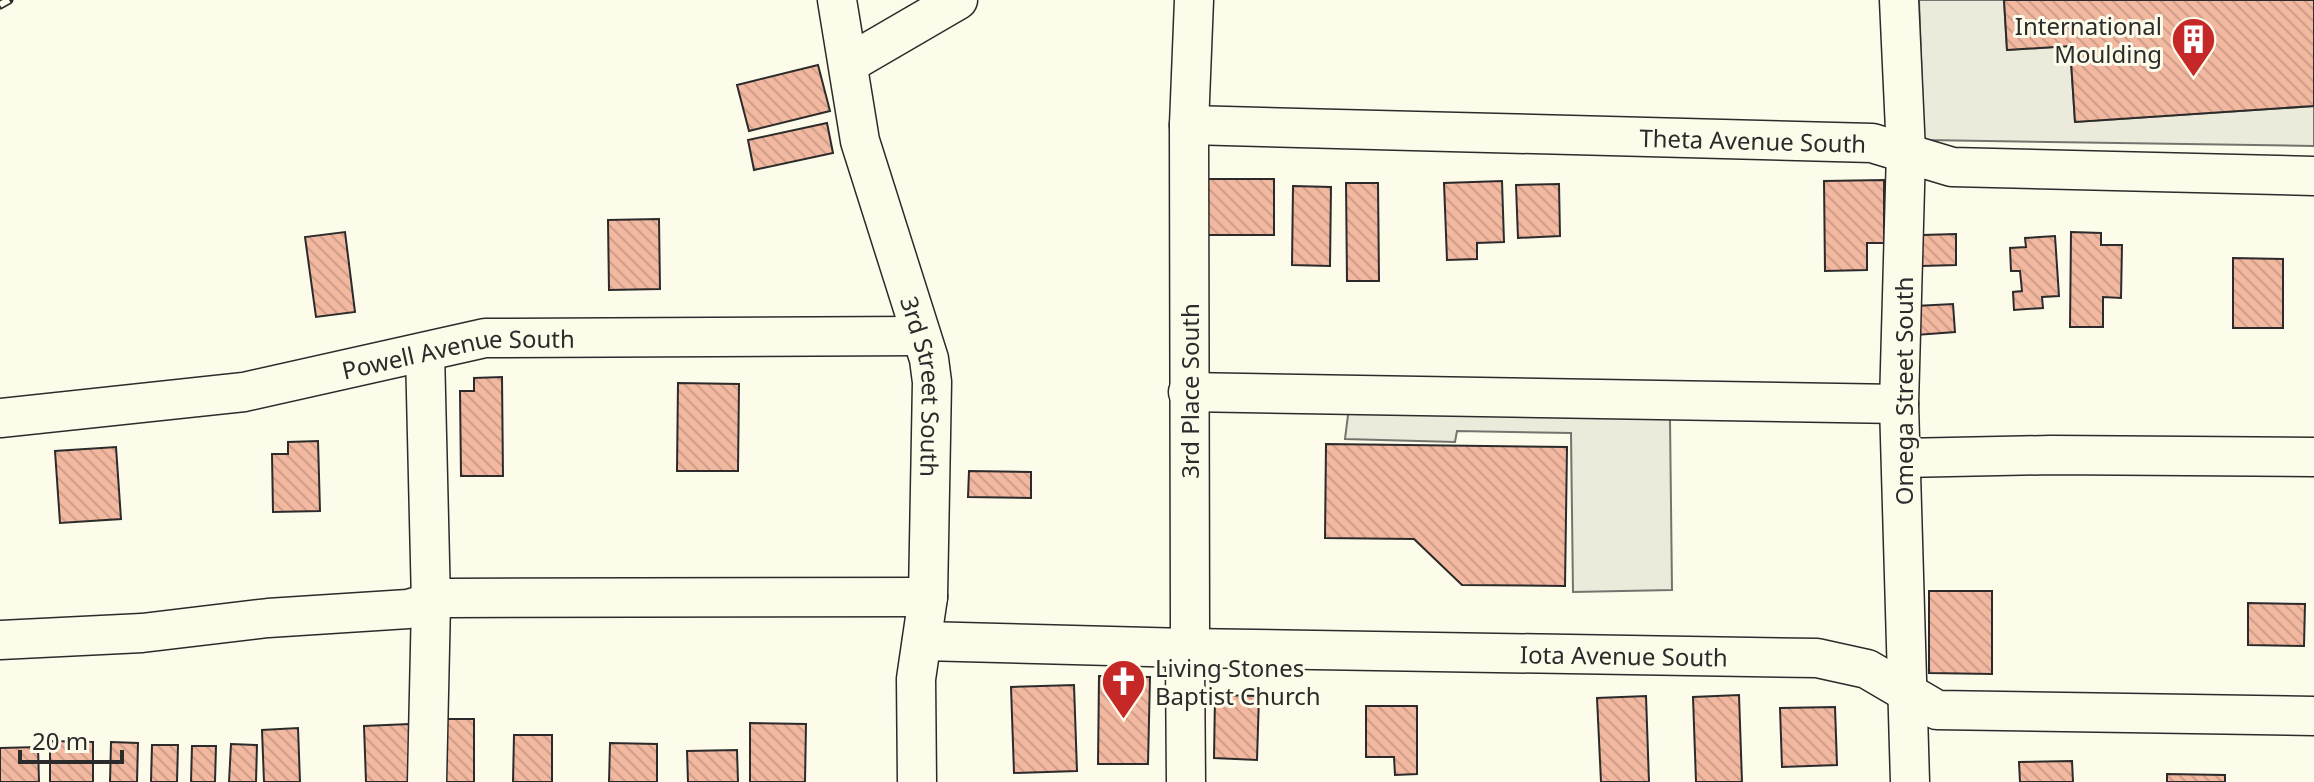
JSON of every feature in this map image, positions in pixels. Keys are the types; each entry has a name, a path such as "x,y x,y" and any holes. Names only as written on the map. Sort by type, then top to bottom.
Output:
{"street":[{"name":"3rd Street South","path":"837,0 860,141 929,359 932,382 928,597 916,679 917,782"},
{"path":"848,64 958,0"},
{"name":"3rd Place South","path":"1186,782 1187,648 1190,636 1189,125 1194,0"},
{"name":"Omega Street South","path":"1899,0 1906,152 1899,404 1910,782"},
{"name":"Theta Avenue South","path":"1189,125 1872,143 1952,167 2314,176"},
{"name":"Powell Avenue South","path":"0,418 244,392 485,338 920,336"},
{"path":"425,352 431,603 427,782"},
{"path":"1188,392 1899,404"},
{"path":"1902,458 2051,455 2314,457"},
{"path":"0,640 142,633 268,618 408,609 447,598 928,597"},
{"name":"Iota Avenue South","path":"922,641 1817,658 1867,669 1937,710 2314,716"}],"shaded area":[{"path":"1919,0 2004,0 2007,50 2070,46 2075,122 2314,106 2314,146 1924,140"},
{"path":"1352,383 1670,419 1672,590 1573,592 1571,433 1457,431 1455,442 1345,439"}],"building":[{"name":"International Moulding","path":"2004,0 2314,0 2314,106 2075,122 2070,46 2007,50"},
{"path":"818,65 830,111 749,131 737,85"},
{"path":"827,123 833,153 754,170 748,140"},
{"path":"1206,179 1274,179 1274,235 1205,235"},
{"path":"1884,180 1884,243 1867,243 1867,270 1825,271 1824,181"},
{"path":"1502,181 1504,242 1477,243 1477,259 1447,260 1444,183"},
{"path":"1346,183 1378,183 1379,281 1347,281"},
{"path":"1559,184 1560,236 1518,238 1516,185"},
{"path":"1293,186 1331,187 1330,266 1292,265"},
{"path":"659,219 660,289 609,290 608,220"},
{"path":"345,232 355,312 316,317 305,237"},
{"path":"2071,232 2101,233 2101,245 2122,245 2121,298 2103,297 2103,327 2070,327"},
{"path":"1956,234 1956,265 1922,266 1922,235"},
{"path":"2055,236 2059,296 2042,297 2043,308 2014,310 2013,292 2022,291 2020,271 2011,271 2010,248 2026,247 2025,238"},
{"path":"2233,258 2283,259 2283,328 2233,328"},
{"path":"1953,304 1955,332 1916,335 1915,306"},
{"path":"502,377 503,476 461,476 460,391 474,391 474,378"},
{"path":"678,383 739,384 738,471 677,471"},
{"path":"318,441 320,511 273,512 272,454 288,454 288,442"},
{"path":"1326,444 1567,447 1565,586 1462,585 1414,539 1325,538"},
{"path":"116,447 121,519 60,523 55,451"},
{"path":"969,471 1031,472 1031,498 968,497"},
{"path":"1929,591 1992,591 1992,674 1929,673"},
{"path":"2248,603 2305,604 2304,646 2248,645"},
{"name":"Living Stones Baptist Church","path":"1099,676 1150,677 1148,764 1098,764"},
{"path":"1074,685 1077,771 1014,773 1011,687"},
{"path":"1215,695 1259,696 1257,760 1214,758"},
{"path":"1739,695 1742,782 1696,782 1693,697"},
{"path":"1646,696 1649,782 1601,782 1597,698"},
{"path":"1366,706 1417,706 1417,774 1395,775 1394,757 1366,757"},
{"path":"1835,707 1837,765 1782,767 1780,708"},
{"path":"440,719 474,719 474,782 439,782"},
{"path":"750,723 806,724 805,782 750,782"},
{"path":"409,724 412,782 366,782 364,726"},
{"path":"298,728 300,782 264,782 262,730"},
{"path":"514,735 552,735 552,782 513,782"},
{"path":"50,741 93,742 93,782 50,782"},
{"path":"111,742 138,743 137,782 110,782"},
{"path":"610,743 657,744 657,782 609,782"},
{"path":"231,744 257,745 256,782 229,782"},
{"path":"152,745 178,745 177,782 151,782"},
{"path":"192,746 216,746 215,782 191,782"},
{"path":"38,747 39,782 0,782 0,748"},
{"path":"737,750 738,782 688,782 687,751"},
{"path":"2072,761 2073,782 2020,782 2019,762"},
{"path":"2167,774 2225,775 2225,782 2167,782"}],"railway":[{"path":"0,5 9,0"}],"place":[{"name":"International Moulding","path":"2193,78"},
{"name":"Living Stones Baptist Church","path":"1124,720"}]}
